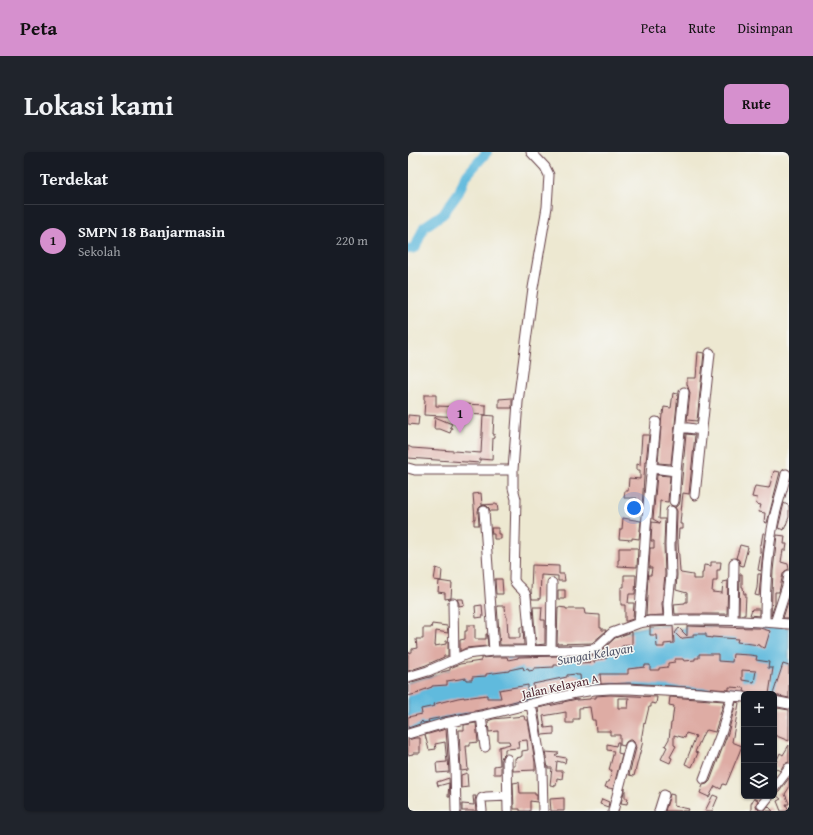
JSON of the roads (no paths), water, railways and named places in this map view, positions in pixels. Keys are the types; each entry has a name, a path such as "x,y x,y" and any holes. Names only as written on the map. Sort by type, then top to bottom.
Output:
{"street":[{"path":"531,152 545,167 549,175 547,207 533,288 518,402 513,470 513,488 516,500 514,580 526,593 531,651"},
{"path":"695,495 710,353"},
{"path":"674,501 684,392"},
{"path":"639,623 656,422"},
{"path":"681,426 702,430"},
{"path":"408,468 415,470 513,470"},
{"path":"652,468 676,472"},
{"path":"765,622 766,588 771,536 774,518 786,474"},
{"path":"484,511 494,651"},
{"path":"669,620 668,604 671,575 671,511"},
{"path":"733,620 734,563"},
{"path":"775,623 789,576"},
{"path":"551,650 552,583"},
{"path":"453,603 454,660"},
{"path":"408,676 428,671 470,653 494,651 593,649 599,646 612,632 650,621 733,620 789,624"},
{"name":"Jalan Kelayan A","path":"408,734 452,722 594,690 610,689 700,693 741,697"},
{"path":"704,779 722,731 732,696"},
{"path":"777,702 789,704"},
{"path":"531,704 542,769 543,811"},
{"path":"481,716 485,748"},
{"path":"452,722 456,811"},
{"path":"613,811 630,746"},
{"path":"507,759 508,811"},
{"path":"777,784 789,768"},
{"path":"659,811 664,795"},
{"path":"482,811 482,798 508,796"},
{"path":"762,806 767,799"}],"water":[{"path":"669,625 675,630 689,626 771,626 789,628 789,700 777,698 777,691 741,691 741,694 608,686 408,731 408,682 454,668 510,655 593,655 604,651 633,629 648,626"}],"waterway":[{"path":"408,249 415,248 424,227 443,214 459,192 465,177 487,152"}],"place":[{"name":"SMPN 18 Banjarmasin","path":"460,433"}],"water label":[{"name":"Sungai Kelayan","path":"595,654"}]}
